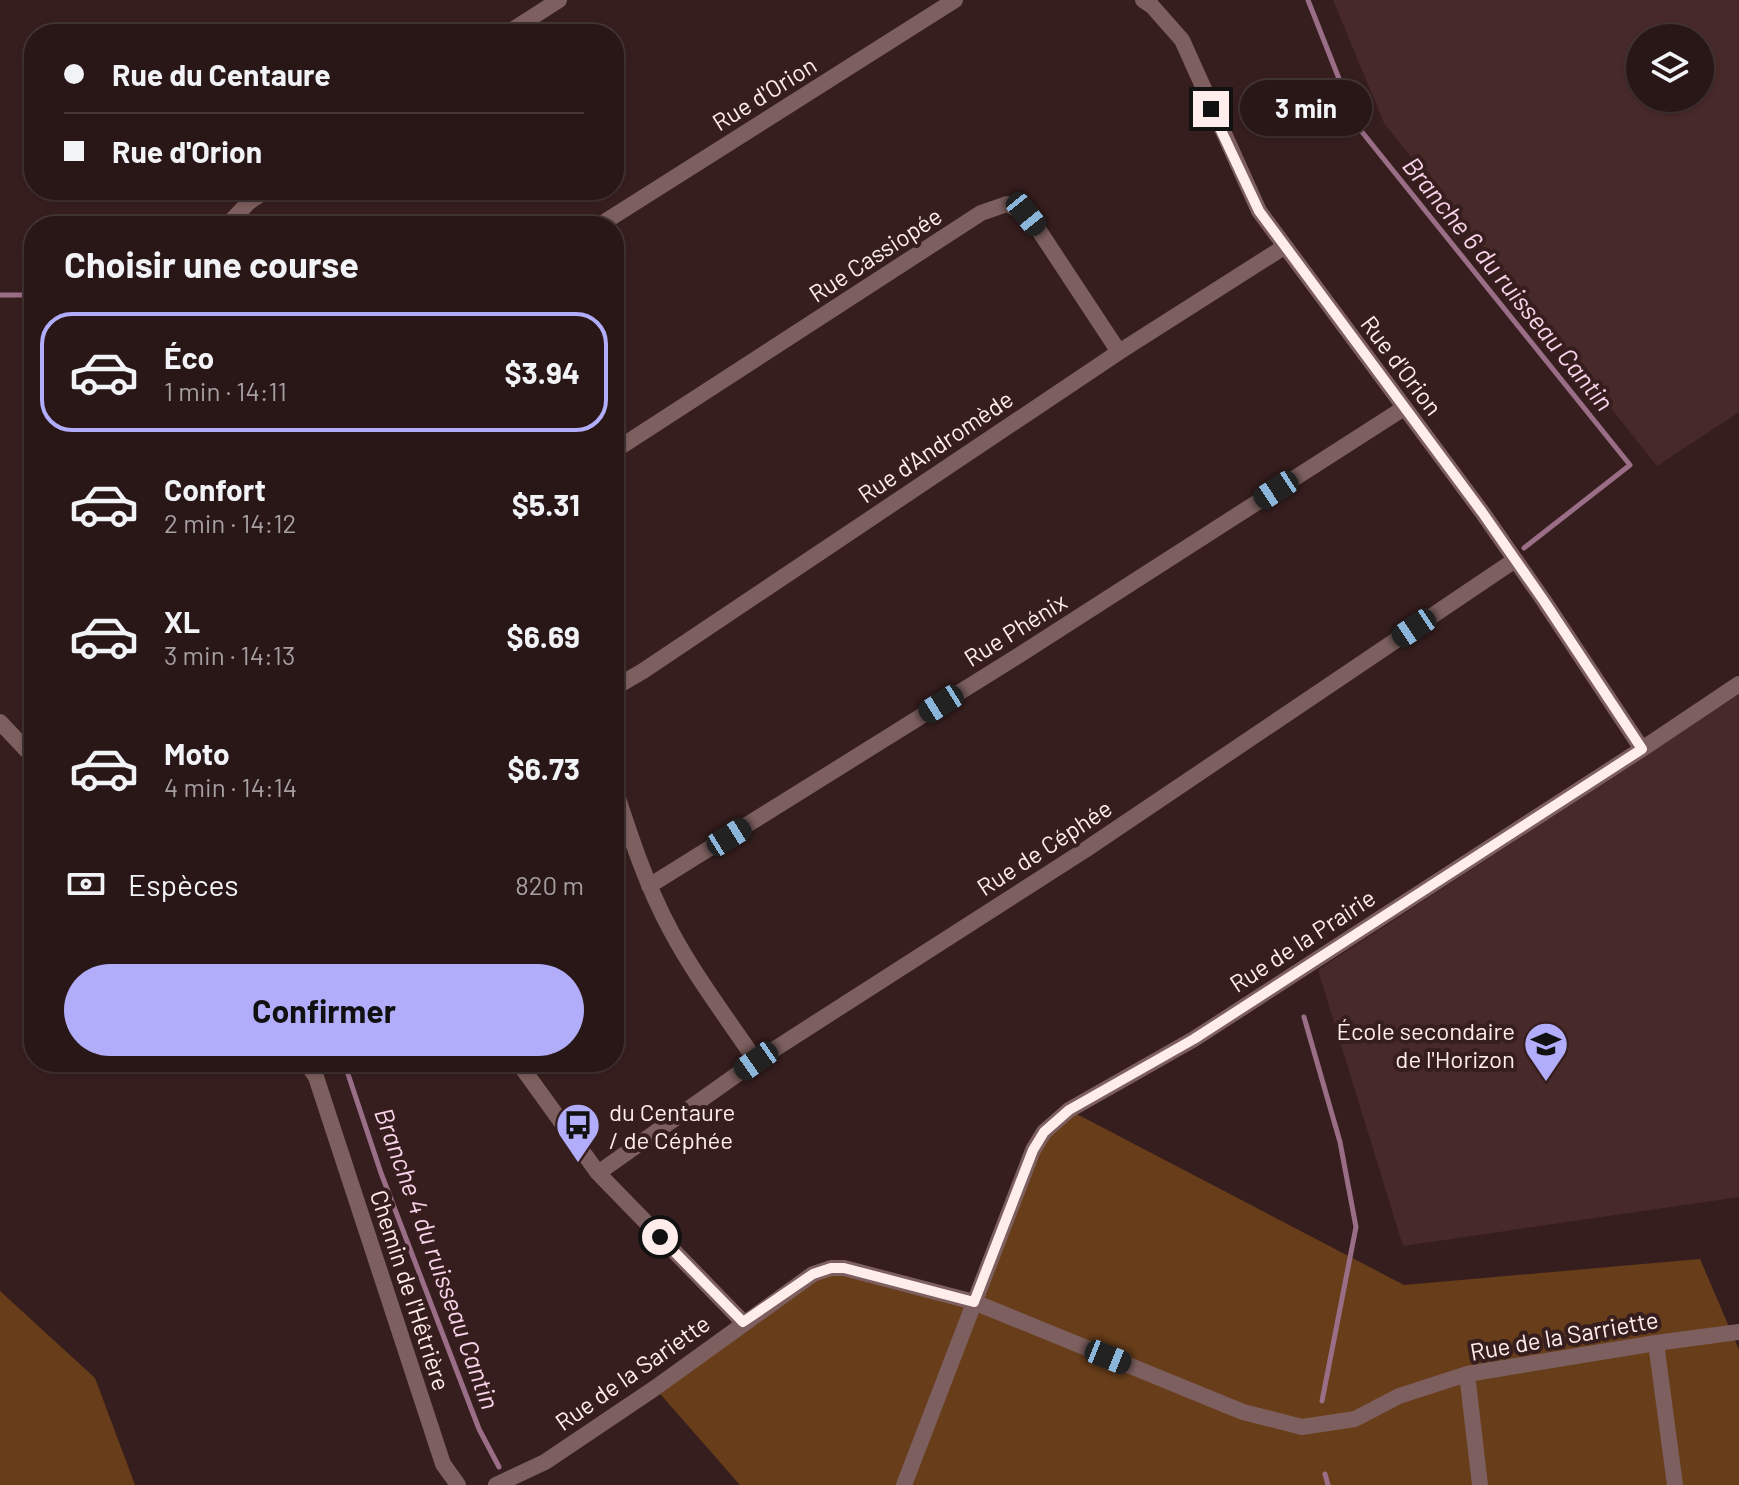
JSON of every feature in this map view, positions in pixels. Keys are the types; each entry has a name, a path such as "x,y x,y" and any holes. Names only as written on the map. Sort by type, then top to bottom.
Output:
{"street":[{"path":"522,24 559,0"},
{"name":"Rue d'Orion","path":"614,216 955,0"},
{"name":"Rue d'Orion","path":"1143,0 1182,40 1259,211 1515,560 1642,749"},
{"path":"236,216 252,200"},
{"name":"Rue Cassiopée","path":"624,445 981,213 1007,204 1026,214 1038,229 1119,352"},
{"name":"Rue d'Andromède","path":"624,682 1119,352 1284,247"},
{"name":"Rue Phénix","path":"649,886 1008,663 1404,408"},
{"name":"Rue de Céphée","path":"598,1173 756,1061 1085,850 1515,560"},
{"name":"Rue de la Prairie","path":"904,1485 1033,1150 1044,1132 1069,1110 1194,1039 1739,684"},
{"path":"0,722 24,747"},
{"path":"624,815 649,886 670,930 756,1061"},
{"name":"Chemin de l'Hêtrière","path":"313,1072 443,1464 458,1485"},
{"path":"525,1072 598,1173 743,1322"},
{"name":"Rue de la Sariette","path":"496,1485 545,1462 655,1388 813,1274 831,1268 844,1268 974,1302 1243,1412 1302,1427 1355,1419 1399,1396"},
{"name":"Rue de la Sarriette","path":"1399,1396 1467,1374 1739,1332"},
{"path":"1656,1343 1675,1485"},
{"path":"1467,1374 1480,1485"}],"shaded area":[{"path":"1333,0 1739,0 1739,412 1657,466 1384,123"},
{"name":"École secondaire de l'Horizon","path":"1739,694 1739,1197 1403,1246 1318,970"},
{"path":"1069,1110 1404,1285 1700,1259 1739,1350 1739,1485 740,1485 655,1388 831,1268 974,1301 1033,1150"},
{"path":"0,1291 95,1378 135,1485 0,1485"}],"waterway":[{"name":"Branche 6 du ruisseau Cantin","path":"1308,0 1358,127 1630,465 1524,548"},
{"name":"Branche 4 du ruisseau Cantin","path":"0,295 24,295"},
{"name":"Branche 6 du ruisseau Cantin","path":"1304,1017 1340,1142 1356,1227 1322,1401"},
{"name":"Branche 4 du ruisseau Cantin","path":"347,1072 381,1173 479,1429 499,1467"},
{"name":"Branche 6 du ruisseau Cantin","path":"1325,1474 1328,1485"}],"place":[{"name":"École secondaire de l'Horizon","path":"1546,1083"},
{"name":"du Centaure / de Céphée","path":"578,1164"}],"route":[{"path":"660,1237 743,1322 813,1274 831,1268 844,1268 974,1302 1033,1150 1044,1132 1069,1110 1194,1039 1642,749 1482,512 1259,211 1211,109"}]}
